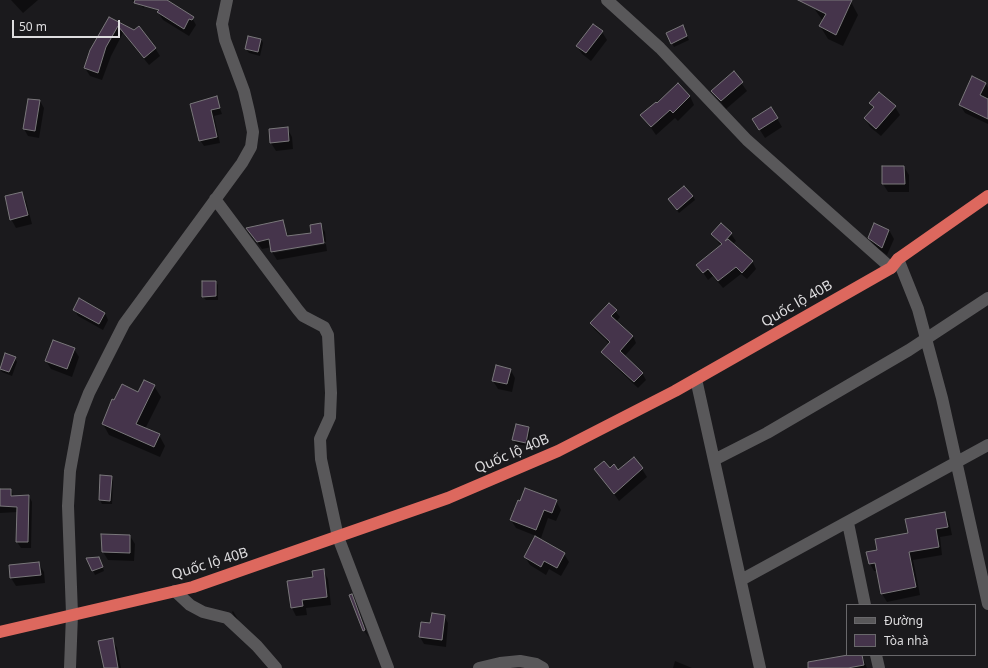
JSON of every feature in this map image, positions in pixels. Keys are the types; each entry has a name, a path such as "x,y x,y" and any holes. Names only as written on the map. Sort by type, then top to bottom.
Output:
{"highway":[{"name":"Quốc lộ 40B","path":"0,632 72,614 194,587 338,538 448,498 558,451 696,379 895,264 988,196"}],"street":[{"path":"70,668 72,614 69,485 74,444 80,416 89,393 124,324 242,164 251,147 253,132 244,91 225,40 222,24 227,0"},
{"path":"607,0 660,48 747,140 895,264 918,309 956,462 988,604"},
{"path":"215,199 298,310 303,316 324,327 328,335 332,393 330,417 320,439 321,459 338,538 388,668"},
{"path":"714,460 767,433 926,339 988,298"},
{"path":"696,379 760,668"},
{"path":"741,580 848,523 988,445"},
{"path":"848,523 865,604"},
{"path":"175,591 190,605 202,612 227,618 258,646 276,668"},
{"path":"876,656 879,668"},
{"path":"479,668 520,660 536,664 543,668"}],"building":[{"path":"135,0 167,0 194,17 192,20 189,19 184,29 157,12 159,10 134,3"},
{"path":"798,0 852,0 836,35 819,26 826,14"},
{"path":"109,17 134,30 139,26 156,48 144,58 118,26 106,47 98,73 84,68 90,50"},
{"path":"593,24 603,31 586,53 576,46"},
{"path":"683,25 687,36 671,44 666,33"},
{"path":"248,36 261,39 258,52 245,49"},
{"path":"734,71 743,82 721,101 711,91"},
{"path":"972,76 986,83 980,95 988,99 988,119 959,105"},
{"path":"678,83 690,96 673,113 670,110 651,127 640,115 656,102 657,103"},
{"path":"879,92 896,106 876,129 864,118 874,107 869,103"},
{"path":"217,96 220,108 211,110 217,137 199,141 190,104"},
{"path":"28,99 40,100 35,131 23,129"},
{"path":"771,107 778,118 759,130 752,119"},
{"path":"288,127 289,141 270,143 269,129"},
{"path":"882,166 904,166 905,184 882,184"},
{"path":"684,186 693,196 677,210 668,199"},
{"path":"22,192 28,215 10,220 5,196"},
{"path":"283,220 287,236 311,233 310,225 321,223 324,243 271,252 269,239 257,242 246,228"},
{"path":"721,223 732,233 725,241 728,239 753,261 742,273 736,267 718,281 708,269 703,273 696,265 722,244 711,234"},
{"path":"874,223 889,230 882,248 868,238"},
{"path":"202,281 216,281 216,296 202,297"},
{"path":"79,298 105,313 99,324 73,310"},
{"path":"609,303 617,310 611,316 633,336 620,351 643,373 634,382 601,352 610,342 590,323"},
{"path":"53,340 75,348 67,369 45,361"},
{"path":"5,353 16,357 9,372 0,369"},
{"path":"496,365 511,369 507,384 492,381"},
{"path":"144,380 155,385 136,424 160,434 154,447 102,424 112,399 114,400 122,384 138,392"},
{"path":"516,424 529,427 526,443 512,440"},
{"path":"634,457 643,468 614,494 594,469 604,461 610,468 614,464 618,470"},
{"path":"100,475 112,476 110,501 99,500"},
{"path":"525,488 557,500 552,513 544,510 536,530 510,520 518,500 520,501"},
{"path":"0,489 11,489 11,496 29,495 28,542 16,542 17,507 0,506"},
{"path":"945,512 948,527 936,529 939,547 909,552 916,587 881,594 875,563 869,564 866,552 877,550 875,539 908,533 905,519"},
{"path":"101,534 130,535 130,553 102,552"},
{"path":"535,536 565,553 557,568 544,561 541,567 524,557"},
{"path":"99,557 103,567 92,571 86,558"},
{"path":"39,562 41,575 10,578 9,565"},
{"path":"324,569 327,597 302,600 303,606 291,608 287,581 313,577 312,571"},
{"path":"352,594 365,630 363,631 349,595"},
{"path":"432,613 445,615 442,640 419,637 421,622 430,623"},
{"path":"113,638 118,668 104,668 98,641"},
{"path":"846,655 862,656 864,665 848,668 808,668 808,662"}]}
